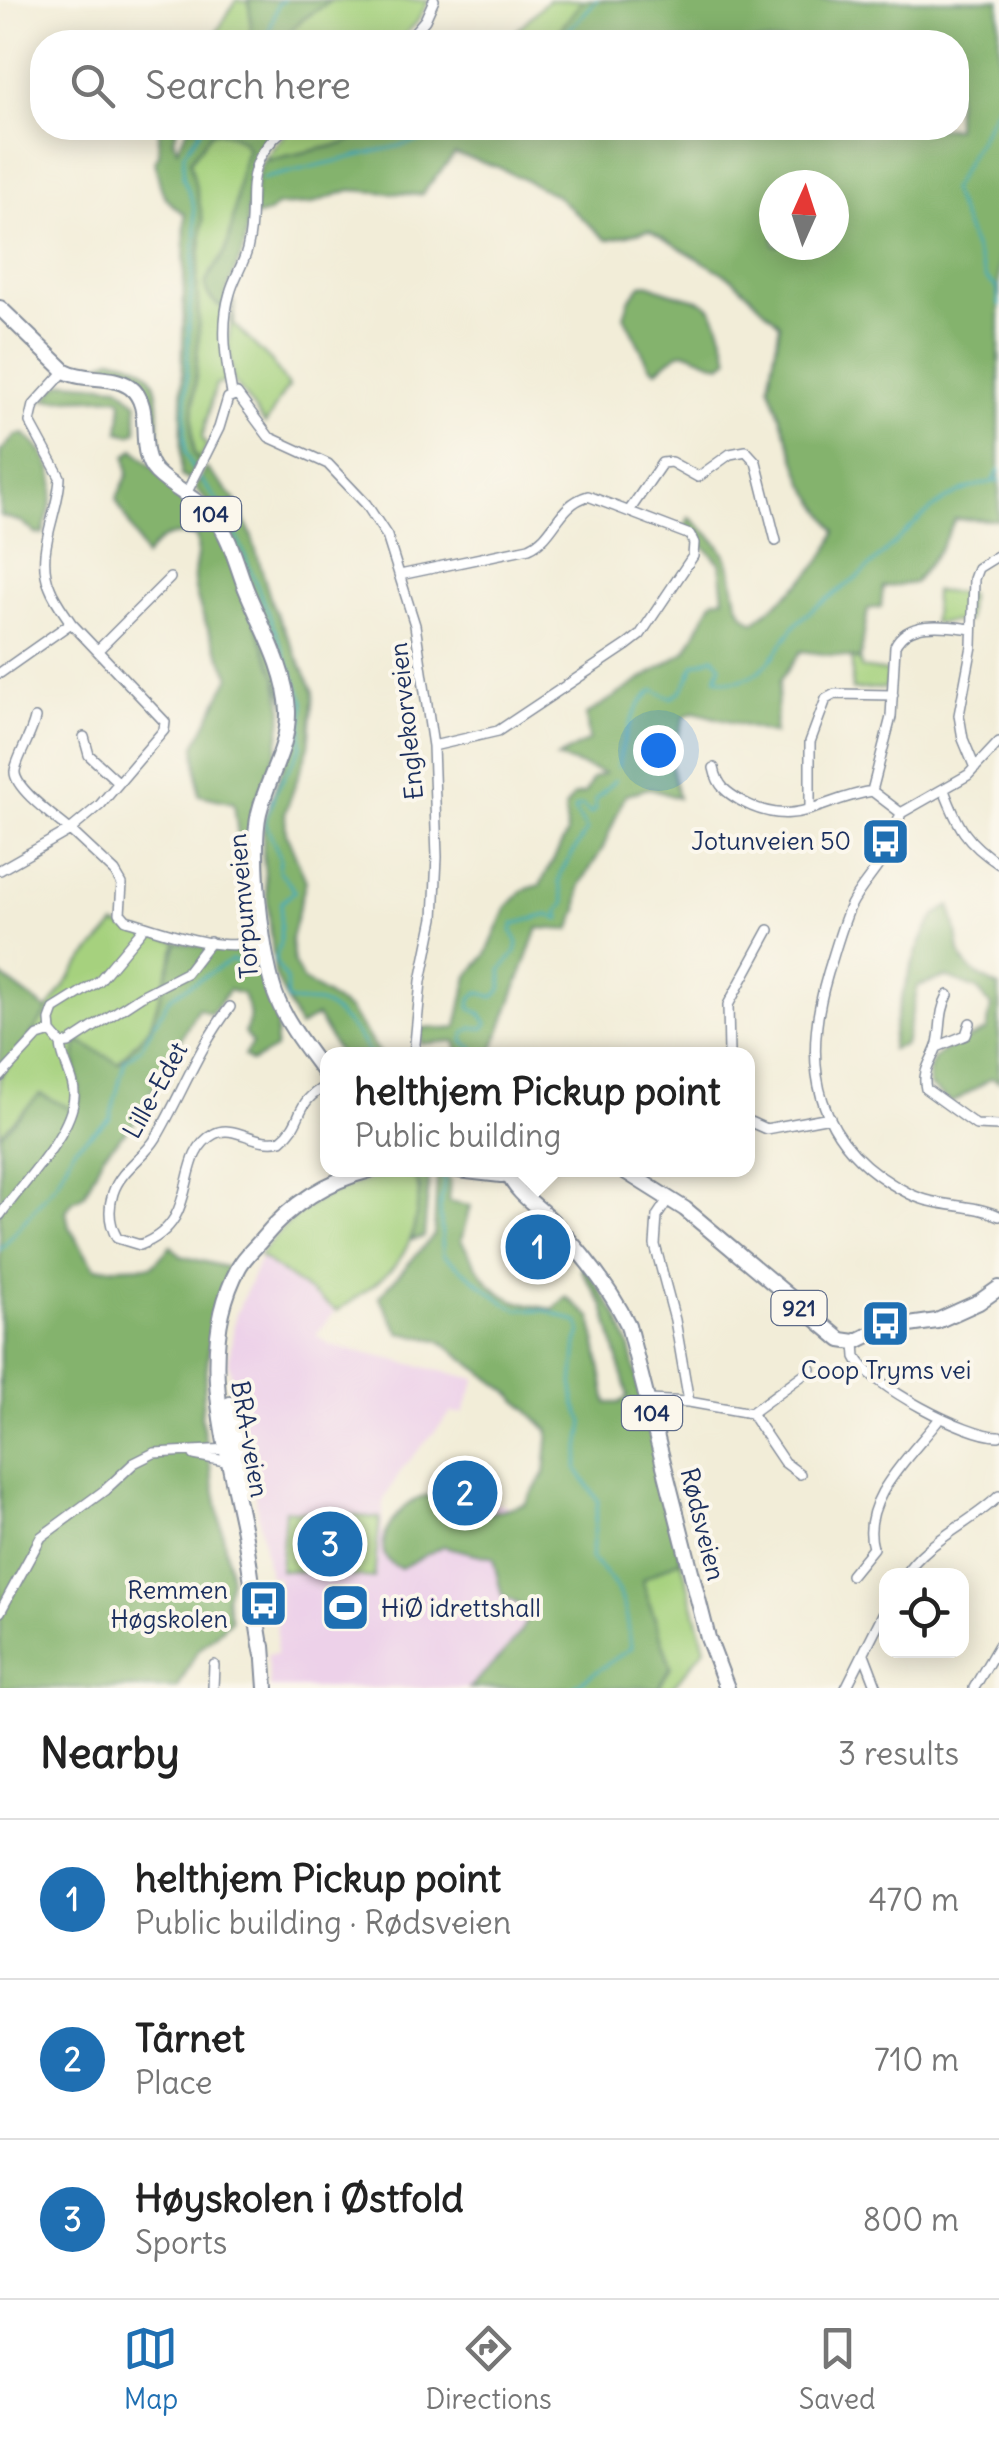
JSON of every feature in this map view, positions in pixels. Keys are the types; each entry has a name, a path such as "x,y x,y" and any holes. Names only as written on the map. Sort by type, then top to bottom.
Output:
{"main road":[{"path":"0,308 65,370"},
{"name":"Torpumveien","path":"65,370 78,377 115,381 132,388 142,408 148,460 155,471 219,523 270,642 286,694 286,735 263,798 256,836 264,940 278,1003 320,1066"},
{"name":"BRA-veien","path":"266,1688 255,1544 232,1454 226,1342 234,1301 261,1240 310,1194 347,1177"},
{"name":"Rødsveien","path":"510,1177 519,1192 556,1225 614,1297 628,1325 708,1638 727,1688"},
{"name":"921","path":"634,1177 669,1198 834,1337 855,1342 882,1329 936,1321 968,1308 999,1288"}],"street":[{"path":"416,30 434,0"},
{"path":"186,494 232,394 225,324 230,293 247,252 252,178 273,140"},
{"path":"0,870 70,830 100,805 164,730 166,722 71,623 50,589 46,541 60,476 30,422 34,405 65,370"},
{"name":"Englekorveien","path":"232,394 241,396 269,437 328,464 366,504 387,536 400,575 421,652 433,746 437,857 434,918 421,980 415,1047"},
{"path":"629,511 662,462 669,461 698,477 730,454 746,451 756,462 776,541"},
{"path":"400,575 529,548 543,542 564,509 588,496 690,535 694,543 693,556 640,636 498,730 433,746"},
{"path":"975,768 963,739 960,716 972,629 974,579 978,568 999,555"},
{"path":"98,650 170,578"},
{"path":"0,674 71,623"},
{"path":"872,790 890,723 895,646 904,633 920,627 972,629"},
{"path":"810,809 810,742 826,699 836,694 893,695"},
{"path":"36,718 14,777 115,872 122,884 120,913 126,920 210,942 243,946 264,940"},
{"path":"84,737 89,755 118,782"},
{"path":"999,742 975,768 901,813 888,848 850,909 816,1014 814,1065 830,1117 864,1163 912,1195 999,1216"},
{"path":"714,768 717,783 749,805 778,816 872,790"},
{"path":"872,790 901,813"},
{"path":"944,790 962,833 974,847 999,864"},
{"path":"729,1047 728,1006 770,930"},
{"path":"0,1215 70,1115 74,1091 62,1060 61,1044 51,1032 52,1014 58,1005 99,980 134,943 140,931"},
{"path":"61,1044 186,973 210,942"},
{"path":"938,1047 940,1010 948,995"},
{"name":"Lille-Edet","path":"230,1007 205,1041 154,1141 114,1188 111,1224 118,1238 140,1245 165,1232 183,1202 194,1159 210,1137 229,1130 260,1142 281,1140 289,1133 305,1100 320,1091"},
{"path":"970,1023 966,1034 938,1047 930,1056 926,1088 976,1125 999,1126"},
{"path":"0,1077 38,1036 51,1032"},
{"path":"755,1124 766,1129 830,1117"},
{"path":"669,1198 657,1216 655,1245 675,1320 689,1402"},
{"path":"855,1342 856,1357 887,1385 940,1418 973,1432 999,1436"},
{"path":"751,1413 811,1369"},
{"path":"649,1400 689,1402 751,1413 784,1462 800,1474"},
{"path":"852,1575 873,1548 868,1532 874,1509 894,1475 940,1418"},
{"path":"0,1612 34,1547 50,1529 106,1490 144,1457 166,1452 232,1454"},
{"path":"910,1568 922,1552 977,1516 999,1496"},
{"path":"846,1688 879,1623"},
{"path":"974,1688 999,1645"},
{"path":"864,1654 876,1688"},
{"path":"213,1688 214,1665"}],"shaded area":[{"path":"260,1258 335,1312 316,1334 330,1345 476,1379 463,1413 451,1413 402,1469 384,1499 382,1530 386,1550 460,1528 481,1504 503,1504 537,1521 543,1611 469,1688 270,1688 267,1655 276,1654 278,1577 269,1576 229,1362 235,1317"}],"green space":[{"path":"236,0 250,2 251,30 218,30"},
{"path":"249,0 332,0 292,30 251,29"},
{"path":"332,0 429,0 409,30 292,30"},
{"path":"548,0 583,0 559,30 517,30"},
{"path":"583,0 999,0 999,520 955,519 941,547 914,583 883,587 881,607 868,609 860,659 801,651 780,681 774,734 694,712 685,716 670,758 678,798 649,788 625,795 603,848 580,885 578,911 570,930 538,928 495,1047 457,1047 455,1041 421,1044 421,1029 457,1027 468,976 486,955 507,907 523,890 540,885 567,834 565,808 573,796 585,793 593,778 604,773 557,758 589,740 586,715 686,651 713,600 724,598 720,563 685,527 689,517 724,553 737,602 754,622 813,570 836,531 804,483 769,385 780,324 733,279 649,230 607,240 554,194 498,167 455,154 421,195 350,190 311,204 276,206 269,213 254,217 256,179 263,161 350,140 969,140 969,30 559,30"},
{"path":"159,140 174,140 177,149 182,140 206,140 190,161 203,220 192,430 194,454 199,461 189,480 181,476 185,214 170,203 160,186 155,160"},
{"path":"206,140 242,140 248,149 226,249 206,283 210,298 223,308 225,383 216,384 202,438 207,446 199,461 194,454 192,430 199,334 197,278 202,242 190,161"},
{"path":"270,140 252,171 244,247 223,308 210,298 206,283 222,258 233,224 240,173 248,149 241,141"},
{"path":"280,140 350,140 343,144 263,161"},
{"path":"641,285 704,302 716,318 729,358 721,365 686,352 675,355 656,371 649,365 624,316 629,300"},
{"path":"234,301 234,325 271,361 289,387 265,424 233,380 228,343"},
{"path":"111,358 131,362 153,380 161,458 154,455 148,406 140,385 118,373 85,369 84,362 100,364"},
{"path":"67,382 119,386 137,403 137,431 130,435 119,432 122,401 118,397 45,400 58,385"},
{"path":"24,434 51,469 53,492 43,534 0,516 0,452 16,435"},
{"path":"134,449 220,534 276,676 283,711 277,750 257,798 257,929 251,927 248,919 234,803 199,795 195,746 230,676 197,599 196,536 166,537 145,557 116,500 128,474 126,456"},
{"path":"206,468 235,499 251,534 272,604 314,692 309,746 285,813 286,833 306,881 291,939 294,963 303,980 350,1011 375,1047 335,1047 317,1016 299,1027 275,975 263,822 291,744 294,722 208,503 195,488"},
{"path":"934,591 969,594 967,621 933,623"},
{"path":"852,658 860,660 861,668 889,672 886,688 852,690"},
{"path":"950,906 964,962 999,987 999,1082 992,1078 952,1103 929,1086 929,1073 932,1063 946,1049 987,1030 991,1006 977,989 946,977 918,986 905,1045 891,1049 901,999 922,940 937,915"},
{"path":"115,925 177,942 150,1027 118,1063 79,1041 76,1061 80,1094 76,1112 0,1135 0,1077 79,965"},
{"path":"177,942 257,955 278,1014 275,1049 251,1062 244,1056 252,1043 244,1033 249,1014 242,994 229,990 211,1014 198,1008 134,1123 103,1155 84,1195 66,1211 69,1227 95,1268 152,1266 171,1246 181,1256 229,1268 212,1326 201,1416 231,1579 226,1597 231,1620 197,1651 178,1688 0,1688 0,1135 40,1094 76,1111 80,1093 75,1061 78,1041 119,1063 150,1027"},
{"path":"0,975 48,1011 0,1077"},
{"path":"412,1177 419,1190 418,1202 408,1245 400,1259 337,1311 259,1256 304,1210 360,1182"},
{"path":"412,1177 429,1180 424,1237 412,1240 420,1188"},
{"path":"437,1177 450,1179 448,1202 470,1206 461,1240 496,1290 519,1302 554,1309 566,1297 591,1317 607,1403 619,1403 628,1397 604,1307 581,1269 586,1268 618,1317 630,1348 681,1559 642,1580 671,1667 658,1688 469,1688 513,1643 530,1610 502,1596 493,1558 443,1546 401,1568 385,1556 383,1547 389,1527 412,1502 433,1494 460,1520 525,1504 545,1473 549,1431 511,1394 439,1340 400,1333 379,1297 434,1235"},
{"path":"285,1510 380,1518 374,1578 280,1570"},
{"path":"681,1559 705,1648 672,1688 658,1688 671,1667 642,1580"}],"waterway":[{"path":"270,30 278,4 285,0"},
{"path":"568,30 597,0"},
{"path":"999,103 951,190 986,278 996,287 999,305"},
{"path":"193,140 184,153 183,177 193,203 196,231 185,434 186,453 193,470"},
{"path":"261,179 424,140"},
{"path":"993,482 999,470"},
{"path":"200,478 224,510 238,539 304,702 301,747 275,793 265,822 280,857 279,870 295,891 281,903 280,943 275,961 286,979 287,1000 325,1005 348,1024 365,1047"},
{"path":"618,767 635,714 654,690 670,698 675,696 694,665 714,657 721,665 716,678 733,681 754,674 765,666 804,616 872,565 919,519 955,495 999,481"},
{"path":"472,1047 463,1042 465,1033 472,1028 485,1028 487,1023 470,1008 471,998 478,992 493,997 499,992 501,970 516,952 518,943 512,931 514,924 548,915 561,919 558,912 565,903 559,883 561,872 587,830 576,808 583,806 590,814 595,810 596,799 615,780"},
{"path":"0,1250 57,1182 74,1148 110,1119 125,1060 140,1049 170,997 232,960 250,965"},
{"path":"445,1177 440,1207 443,1255 505,1303 517,1309 548,1311 579,1323 573,1386 575,1404 584,1422 577,1469 598,1501 591,1559 622,1599 631,1648 572,1688"}],"place":[{"name":"Jotunveien 50","path":"886,841"},
{"name":"helthjem Pickup point","path":"538,1247"},
{"name":"Coop Tryms vei","path":"886,1324"},
{"name":"Tårnet","path":"465,1493"},
{"name":"Høyskolen i Østfold","path":"330,1544"},
{"name":"Remmen Høgskolen","path":"263,1604"},
{"name":"HiØ idrettshall","path":"346,1608"}]}
